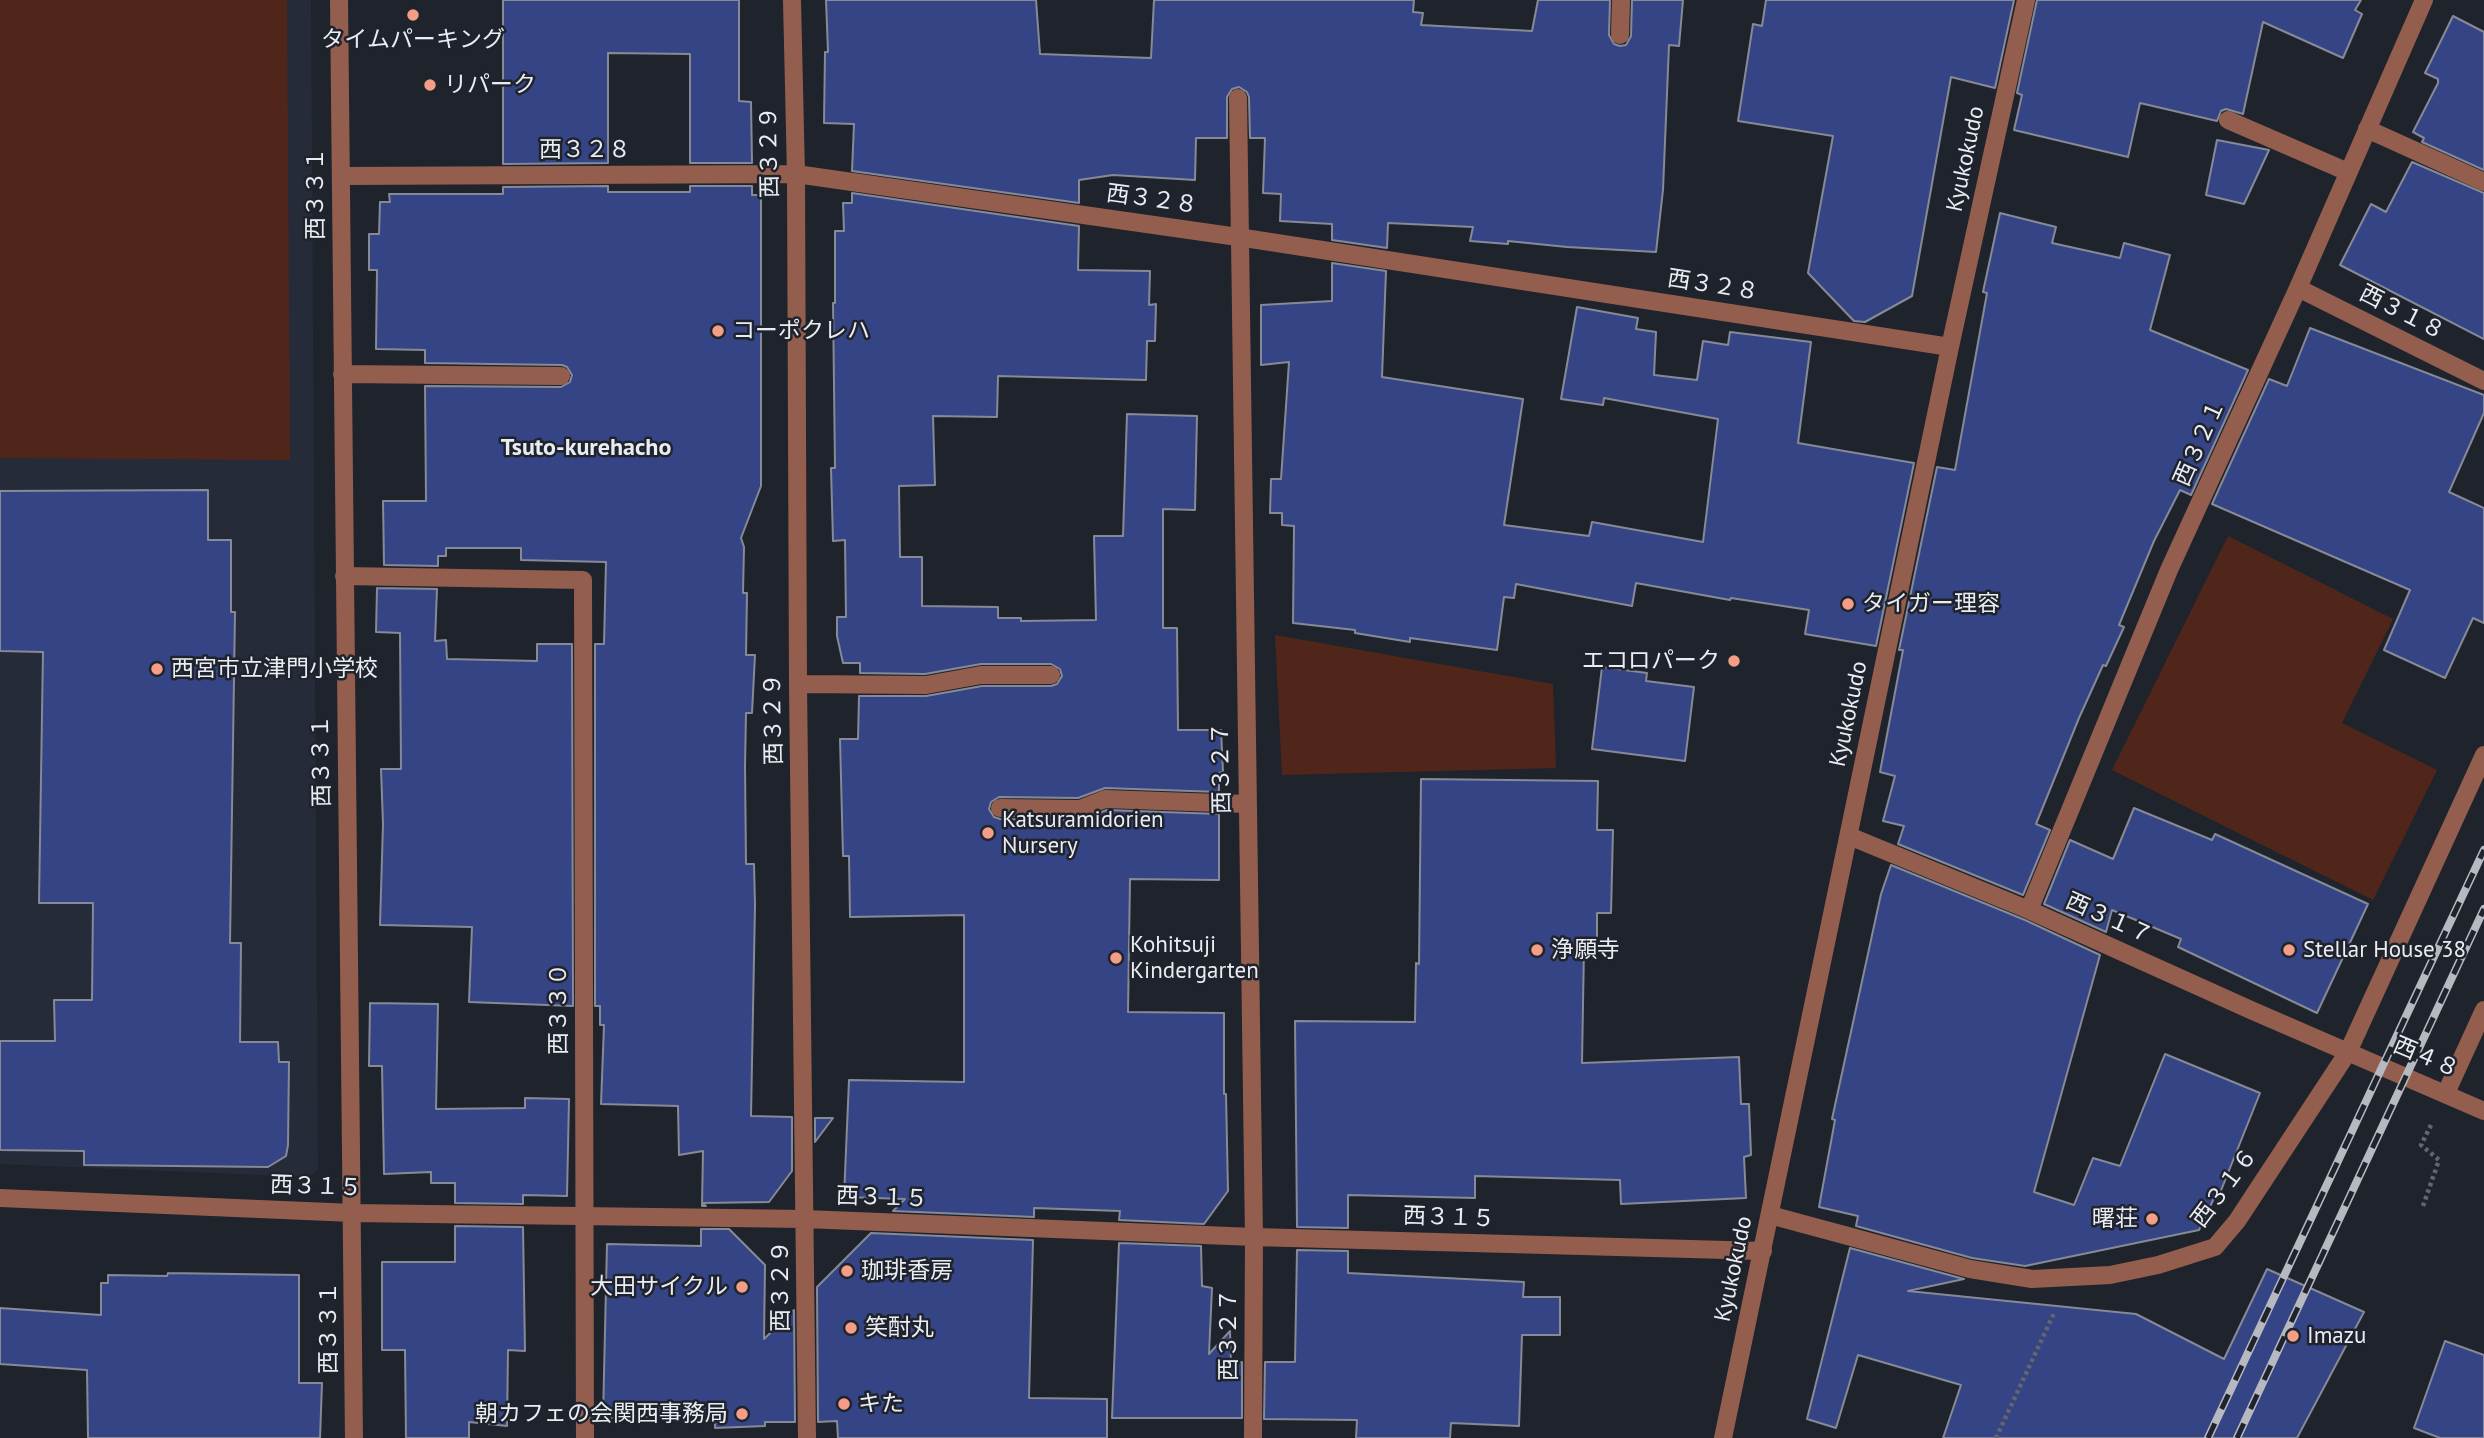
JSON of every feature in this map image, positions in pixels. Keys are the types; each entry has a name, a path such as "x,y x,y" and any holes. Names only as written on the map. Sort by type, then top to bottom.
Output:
{"street":[{"name":"西３３１","path":"339,0 354,1438"},
{"name":"西３２９","path":"792,0 796,174 798,684 807,1438"},
{"path":"1620,36 1621,0"},
{"name":"Kyukokudo","path":"1723,1438 2026,0"},
{"name":"西３２１","path":"2029,910 2169,570 2298,288 2424,0"},
{"name":"西３２７","path":"1238,98 1254,1237 1253,1438"},
{"path":"2228,120 2348,172"},
{"path":"2367,129 2484,182"},
{"name":"西３２８","path":"341,176 796,174 1238,237 1951,347"},
{"name":"西３１８","path":"2298,288 2484,381"},
{"path":"342,374 561,376"},
{"name":"西３３０","path":"344,576 583,580 585,1438"},
{"path":"798,684 926,685 981,675 1051,676"},
{"name":"西３１６","path":"1770,1215 1998,1275 2032,1279 2110,1275 2215,1247 2237,1221 2348,1052 2484,755"},
{"path":"1000,808 1080,809 1105,799 1247,804"},
{"name":"西３１７","path":"1849,836 2029,910 2348,1052"},
{"path":"2446,1093 2484,1010"},
{"name":"西４８","path":"2348,1052 2484,1111"},
{"name":"西３１５","path":"0,1198 353,1213 805,1219 1254,1237 1763,1251"}],"path":[{"path":"2423,1206 2439,1160 2421,1145 2446,1093"},
{"path":"1996,1438 2070,1278"}],"shaded area":[{"name":"西宮市立津門小学校","path":"0,0 311,0 318,1169 309,1177 0,1164"},
{"path":"0,0 287,0 290,460 0,458"},
{"path":"2228,536 2393,619 2342,723 2437,770 2373,900 2112,770"},
{"path":"1275,635 1553,684 1556,768 1282,775"}],"building":[{"path":"503,0 739,0 739,101 751,102 752,163 690,163 690,54 608,53 608,163 503,164"},
{"path":"826,0 1036,0 1040,54 1151,58 1154,0 1414,0 1413,12 1423,13 1421,25 1532,31 1538,0 1610,0 1609,35 1614,44 1620,46 1626,45 1631,36 1632,0 1683,0 1679,46 1669,45 1663,190 1656,252 1508,241 1508,244 1470,241 1473,227 1388,223 1387,248 1332,240 1332,224 1280,221 1281,194 1263,193 1265,138 1250,138 1249,97 1247,92 1239,87 1232,89 1227,97 1227,138 1196,138 1195,180 1113,175 1079,180 1079,203 852,171 854,124 824,123 825,52 828,52"},
{"path":"1766,0 2014,0 1995,88 1951,77 1912,296 1865,322 1854,321 1808,273 1833,136 1738,121 1753,24 1762,26"},
{"path":"2037,0 2361,0 2355,10 2362,14 2343,58 2263,22 2243,114 2226,109 2221,111 2217,121 2140,103 2128,157 2014,130 2022,95 2017,93"},
{"path":"2453,16 2484,32 2484,170 2422,142 2424,138 2413,132 2438,83 2438,79 2425,73"},
{"path":"2217,140 2269,150 2244,204 2206,195"},
{"path":"2412,162 2484,193 2484,339 2340,265 2371,204 2386,212"},
{"path":"608,186 608,192 690,192 690,186 752,186 752,195 761,195 761,486 741,538 744,547 743,593 747,593 746,655 755,655 752,713 746,713 745,766 746,864 754,864 755,905 751,1116 792,1117 792,1171 769,1202 702,1203 703,1151 679,1155 678,1106 601,1104 604,1025 600,1025 600,1006 595,1006 595,644 604,644 606,562 521,560 521,548 446,548 446,556 438,556 438,566 384,565 383,501 426,501 425,386 561,387 570,382 572,375 567,367 562,365 425,363 425,350 376,349 377,270 369,270 369,234 379,234 380,202 390,202 389,194 503,194 503,187"},
{"path":"852,193 1079,226 1078,270 1150,271 1149,305 1156,304 1155,341 1147,341 1146,380 998,376 997,417 933,416 935,485 899,486 900,557 922,557 922,606 998,607 998,618 1021,618 1021,621 1096,620 1094,536 1123,536 1127,414 1197,416 1195,510 1163,509 1163,628 1177,628 1178,730 1221,730 1223,772 1219,773 1219,792 1105,788 1078,798 999,797 991,802 989,809 994,817 1000,819 1080,820 1107,810 1219,814 1219,880 1130,879 1128,1012 1224,1013 1228,1191 1204,1224 1119,1220 1120,1211 1034,1208 1034,1217 893,1211 905,1199 844,1197 849,1080 964,1082 964,915 850,917 849,856 843,856 840,739 858,739 859,696 926,696 982,686 1051,686 1057,684 1062,676 1060,669 1051,664 981,664 925,674 860,673 860,663 843,663 837,636 837,617 846,617 845,540 833,541 833,303 835,231 844,231 843,203 852,203"},
{"path":"2000,213 2056,227 2052,243 2120,258 2124,243 2170,255 2150,330 2248,370 2191,495 2180,490 2154,541 2119,625 2124,627 2079,718 2036,824 2050,830 2023,895 1898,844 1904,826 1883,821 1895,776 1880,772 1903,650 1899,650 1937,467 1955,470 1987,293 1983,292"},
{"path":"1332,263 1386,271 1382,377 1523,399 1504,525 1589,536 1592,522 1703,542 1718,419 1604,398 1603,405 1561,399 1577,307 1638,318 1636,329 1656,332 1654,375 1697,380 1703,341 1728,345 1730,332 1811,342 1798,443 1914,463 1876,646 1805,634 1809,610 1731,598 1730,600 1636,583 1632,606 1516,584 1514,598 1504,597 1497,650 1410,638 1410,642 1355,633 1355,630 1293,623 1294,526 1282,525 1282,513 1270,513 1271,479 1281,479 1289,362 1261,365 1261,305 1332,301"},
{"path":"2310,328 2484,395 2484,413 2449,492 2484,508 2484,623 2473,618 2445,678 2384,650 2410,590 2212,504 2269,379 2287,386"},
{"path":"208,490 208,540 231,540 231,612 235,612 230,943 241,943 240,1042 278,1042 279,1062 289,1062 286,1156 268,1167 84,1165 84,1151 0,1150 0,1041 55,1041 54,1000 92,1000 93,903 39,903 43,652 0,651 0,491"},
{"path":"377,588 437,589 435,641 446,640 447,659 537,661 537,644 572,644 573,1006 469,1002 472,927 380,925 383,824 381,769 401,769 400,633 376,632"},
{"path":"1602,667 1647,673 1646,681 1694,687 1685,761 1592,749"},
{"path":"1421,779 1598,781 1597,830 1613,830 1611,913 1597,913 1597,947 1584,947 1582,1063 1739,1057 1741,1104 1749,1104 1751,1155 1744,1157 1746,1198 1621,1204 1620,1180 1475,1176 1475,1198 1348,1195 1348,1228 1297,1227 1295,1021 1415,1022 1416,963 1419,964"},
{"path":"2134,808 2212,840 2215,834 2368,904 2317,1013 2178,947 2181,939 2112,910 2106,932 2044,904 2070,840 2113,859"},
{"path":"1891,865 2025,920 2100,955 2034,1192 2074,1205 2093,1158 2120,1166 2165,1054 2260,1093 2218,1198 2215,1196 2199,1230 2025,1266 1972,1258 1856,1226 1858,1216 1819,1207 1835,1120 1832,1119 1881,894"},
{"path":"370,1003 438,1004 436,1109 525,1108 525,1098 569,1099 567,1196 523,1195 523,1204 455,1203 455,1183 431,1183 431,1172 384,1174 382,1066 369,1066"},
{"path":"815,1118 833,1118 815,1142"},
{"path":"455,1226 523,1227 525,1351 508,1350 507,1426 469,1422 469,1438 406,1438 405,1350 382,1350 382,1262 455,1262"},
{"path":"701,1229 729,1229 765,1265 764,1339 794,1310 795,1422 765,1422 765,1426 715,1428 715,1416 603,1418 607,1244 701,1246"},
{"path":"871,1233 1033,1240 1029,1398 1107,1399 1107,1438 838,1438 837,1421 818,1422 817,1287"},
{"path":"1119,1243 1201,1246 1202,1286 1212,1288 1209,1354 1230,1331 1231,1363 1242,1362 1242,1418 1112,1418"},
{"path":"1850,1248 1964,1279 1908,1291 2136,1314 2224,1359 2267,1269 2364,1312 2297,1438 1943,1438 1961,1385 1858,1355 1836,1428 1807,1419"},
{"path":"1297,1250 1348,1251 1348,1273 1524,1282 1523,1297 1560,1297 1560,1335 1522,1335 1519,1426 1451,1423 1450,1438 1356,1438 1357,1420 1264,1419 1265,1362 1295,1362"},
{"path":"168,1273 299,1275 299,1383 322,1383 320,1438 88,1438 87,1370 0,1364 0,1308 101,1315 101,1283 108,1283 108,1275 167,1276"},
{"path":"2445,1341 2484,1355 2484,1438 2440,1438 2414,1428"}],"railway":[{"path":"2208,1438 2484,850"},
{"path":"2237,1438 2484,909"}],"place":[{"name":"タイムパーキング","path":"413,15"},
{"name":"リパーク","path":"430,85"},
{"name":"コーポクレハ","path":"718,331"},
{"name":"タイガー理容","path":"1848,604"},
{"name":"エコロパーク","path":"1734,661"},
{"name":"西宮市立津門小学校","path":"157,669"},
{"name":"Katsuramidorien Nursery","path":"988,833"},
{"name":"浄願寺","path":"1537,950"},
{"name":"Stellar House 38","path":"2289,950"},
{"name":"Kohitsuji Kindergarten","path":"1116,958"},
{"name":"曙荘","path":"2152,1219"},
{"name":"珈琲香房","path":"847,1271"},
{"name":"大田サイクル","path":"742,1287"},
{"name":"笑酎丸","path":"851,1328"},
{"name":"Imazu","path":"2293,1336"},
{"name":"キた","path":"844,1404"},
{"name":"朝カフェの会関西事務局","path":"742,1414"}],"district":[{"name":"Tsuto-kurehacho","path":"586,448"}]}
